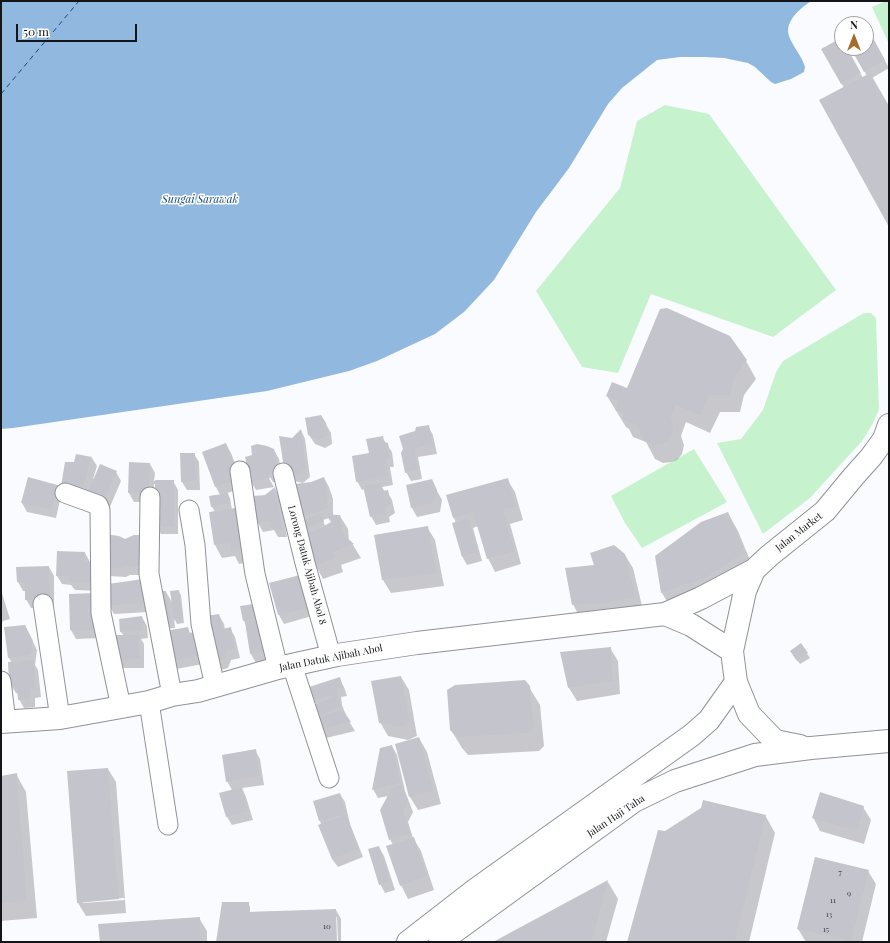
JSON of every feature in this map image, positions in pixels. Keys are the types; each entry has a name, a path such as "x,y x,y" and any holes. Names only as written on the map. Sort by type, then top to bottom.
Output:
{"main road":[{"name":"Jalan Market","path":"732,651 745,591 754,570 825,511 871,457 884,439 889,425"},
{"name":"Jalan Datuk Ajibah Abol","path":"3,722 60,718 149,702 172,695 198,691 285,666 331,656 417,643 665,614 754,570"},
{"name":"Jalan Datuk Ajibah Abol","path":"665,614 692,625 732,651"},
{"path":"732,651 736,682 749,714 775,741 811,748"},
{"name":"Jalan Haji Taha","path":"408,942 475,890 692,735 709,720 736,682"},
{"name":"Jalan Haji Taha","path":"440,942 634,802 675,781 754,755 811,748 887,743"}],"street":[{"path":"240,471 255,574 285,666 329,778"},
{"name":"Lorong Datuk Ajibah Abol 8","path":"283,473 305,563 331,656"},
{"path":"65,493 98,506 100,510 101,613 121,707"},
{"path":"150,497 149,574 172,695"},
{"path":"189,510 195,545 201,624 215,686"},
{"path":"43,604 60,718"},
{"path":"1,681 3,722"},
{"path":"149,702 168,825"}],"green space":[{"path":"889,1 889,44 872,7"},
{"path":"665,105 709,114 836,290 773,337 651,294 618,373 582,367 536,291 620,188 637,121"},
{"path":"864,313 871,313 876,318 879,410 862,441 810,498 763,534 717,443 741,439 763,410 776,372 783,361"},
{"path":"694,449 727,502 642,548 625,523 611,496"}],"water":[{"name":"Sungai Sarawak","path":"1,1 811,1 794,16 789,25 789,36 805,67 804,72 791,79 775,84 748,63 724,58 680,57 657,60 622,88 608,104 569,168 536,212 494,280 464,312 435,334 377,361 349,371 267,391 1,429"}],"building":[{"path":"874,40 885,60 864,72 855,56 874,56"},
{"path":"834,42 834,56 851,56 861,73 841,84 821,49"},
{"path":"870,73 889,106 889,227 819,100"},
{"path":"667,308 730,336 747,360 735,377 730,395 710,395 700,416 676,405 671,417 674,426 672,436 667,442 661,445 653,445 644,441 638,426 622,419 624,414 615,410 618,401 606,396 612,382 627,388 660,309"},
{"path":"321,415 326,423 328,435 319,440 308,435 305,418"},
{"path":"429,425 433,445 414,449 418,470 405,473 401,453 403,449 399,436 415,431 416,427"},
{"path":"301,429 306,468 298,475 288,473 284,468 279,436 292,438"},
{"path":"383,436 384,442 388,443 390,458 386,459 388,476 356,482 352,456 369,453 366,439"},
{"path":"226,443 236,470 236,480 215,487 202,452"},
{"path":"257,444 274,449 279,472 269,474 270,478 250,482 245,457 252,455 251,446"},
{"path":"180,453 195,453 196,481 181,482"},
{"path":"76,454 92,457 83,488 61,486 65,462 74,462"},
{"path":"129,462 150,463 149,494 128,493"},
{"path":"100,464 117,471 104,501 87,494"},
{"path":"28,477 61,486 56,492 51,510 21,503"},
{"path":"324,477 328,489 327,503 329,508 304,516 300,513 295,484 311,482"},
{"path":"508,478 516,507 503,510 515,551 487,559 473,512 453,518 446,495"},
{"path":"432,479 437,490 435,503 411,508 406,485"},
{"path":"155,480 174,480 174,526 155,526"},
{"path":"381,483 383,491 388,490 391,504 385,508 386,514 370,517 363,486"},
{"path":"275,487 283,529 272,529 270,522 257,524 253,496 265,495"},
{"path":"228,493 230,504 211,507 209,496"},
{"path":"242,507 248,548 231,551 230,543 214,545 209,512"},
{"path":"331,512 334,515 340,515 345,536 354,544 334,552 336,558 315,566 303,534 319,529 331,522 326,515"},
{"path":"728,512 745,552 706,578 661,593 655,556 701,522"},
{"path":"321,513 324,522 302,530 298,522"},
{"path":"469,518 478,552 462,557 452,523"},
{"path":"428,526 437,573 382,580 374,535"},
{"path":"105,534 119,536 125,539 134,535 141,535 142,566 125,567 121,569 103,567"},
{"path":"614,545 625,554 636,597 600,604 572,605 565,568 594,565 590,553"},
{"path":"57,551 85,552 85,562 95,562 94,582 69,582 69,576 56,576"},
{"path":"49,566 50,599 25,600 25,582 17,582 16,567"},
{"path":"300,575 308,608 278,615 269,583"},
{"path":"143,579 145,603 108,606 108,584"},
{"path":"179,590 183,619 174,620 170,591"},
{"path":"156,591 166,591 171,619 159,620"},
{"path":"96,593 97,630 70,630 69,594"},
{"path":"261,603 263,618 243,621 240,606"},
{"path":"219,614 223,629 231,627 235,649 226,651 224,659 215,661 206,616"},
{"path":"142,616 144,630 120,632 119,619"},
{"path":"263,619 269,651 250,654 245,622"},
{"path":"25,625 33,641 31,655 8,658 4,627"},
{"path":"188,627 189,633 195,632 199,656 170,661 165,631"},
{"path":"116,635 139,635 140,659 117,660"},
{"path":"801,643 808,653 797,661 790,651"},
{"path":"611,647 613,681 568,688 560,652"},
{"path":"34,660 36,689 30,689 31,699 18,700 17,688 9,684 8,662"},
{"path":"401,676 410,722 400,727 379,723 371,681"},
{"path":"340,677 343,687 337,688 337,695 313,700 309,687"},
{"path":"525,680 530,686 534,728 528,733 457,737 450,730 447,690 455,685"},
{"path":"337,695 342,706 317,717 312,706"},
{"path":"343,710 351,722 320,730 317,717"},
{"path":"419,737 434,791 409,797 395,744"},
{"path":"392,745 401,783 372,790 380,748"},
{"path":"256,749 260,776 226,782 222,755"},
{"path":"108,768 119,899 77,903 67,771"},
{"path":"17,773 27,901 1,903 1,776"},
{"path":"402,785 408,802 404,813 410,834 389,840 380,810 392,788"},
{"path":"242,787 248,811 226,817 219,793"},
{"path":"820,792 864,806 857,831 812,818"},
{"path":"340,793 346,814 319,821 313,801"},
{"path":"703,800 766,815 735,942 627,942 658,830 665,831 701,808"},
{"path":"346,814 359,849 332,859 318,825"},
{"path":"414,837 427,876 400,886 386,846"},
{"path":"379,846 391,881 379,885 368,849"},
{"path":"815,857 869,870 851,942 797,929"},
{"path":"608,880 592,942 493,942"},
{"path":"222,902 249,902 249,912 336,909 337,942 216,942"},
{"path":"200,917 201,942 100,942 98,924"}],"ferry route":[{"path":"1,94 79,1"}]}
